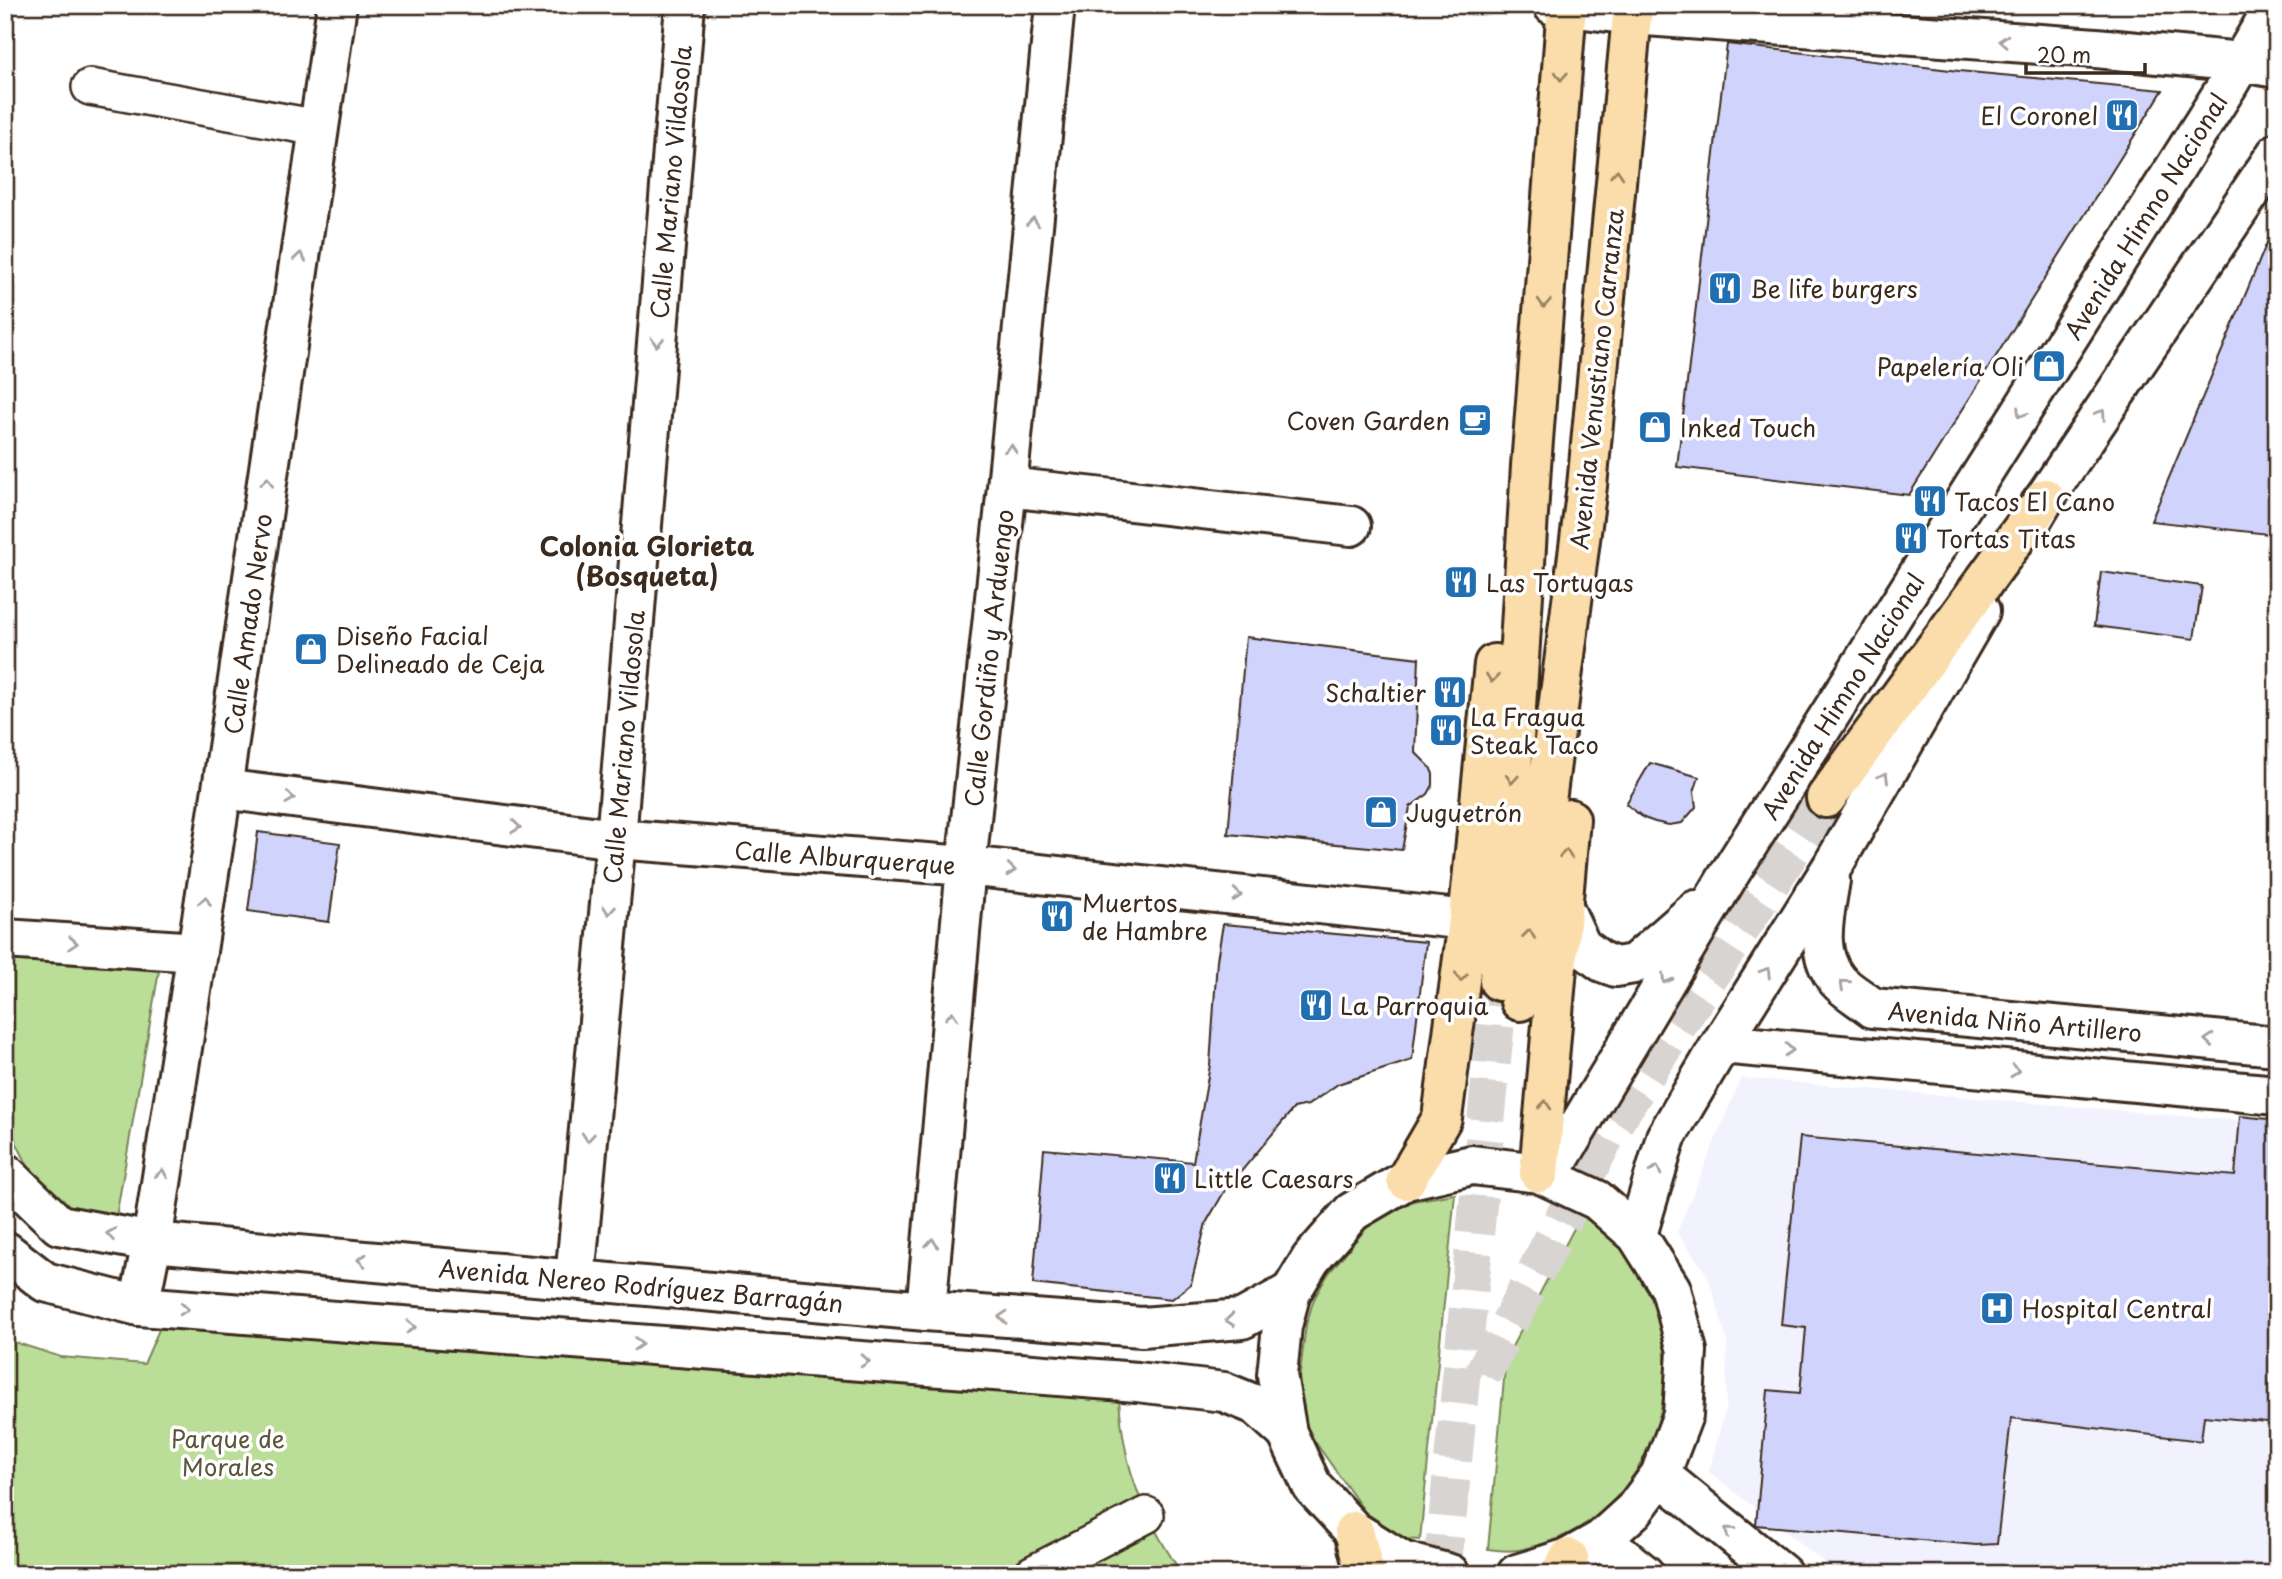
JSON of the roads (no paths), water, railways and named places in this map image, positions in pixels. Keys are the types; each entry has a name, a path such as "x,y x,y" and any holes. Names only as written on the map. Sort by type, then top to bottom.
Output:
{"main road":[{"name":"Avenida Venustiano Carranza","path":"1562,6 1531,466 1509,1000 1587,486 1632,10"},
{"path":"1406,1180 1442,1118 1468,920 1499,615 1531,466"},
{"path":"1544,1175 1561,903 1589,629 1587,486"},
{"path":"1826,798 2045,498"},
{"path":"1354,1531 1365,1574"}],"street":[{"name":"Calle Amado Nervo","path":"139,1306 152,1242 222,789 337,5"},
{"name":"Calle Mariano Vildosola","path":"575,1279 685,5"},
{"name":"Calle Gordiño y Arduengo","path":"926,1311 966,866 1055,5"},
{"name":"Avenida Himno Nacional","path":"1544,1175 1730,873 2248,72 2275,5"},
{"path":"1562,6 2096,48 2248,72 2277,90"},
{"path":"90,87 319,128"},
{"path":"1637,1235 1665,1137 1832,867 2045,498 2277,153"},
{"path":"1007,487 1350,526"},
{"name":"Calle Alburquerque","path":"222,789 615,839 966,866 1468,920"},
{"name":"Avenida Niño Artillero","path":"1832,867 1822,936 1826,961 1839,982 1874,1008 2277,1046"},
{"path":"1561,903 1581,946 1602,962 1616,967 1634,964 1694,912 1730,873"},
{"path":"5,939 197,951"},
{"name":"Avenida Niño Artillero","path":"1721,1044 2277,1095"},
{"path":"1450,1574 1402,1561 1354,1531 1312,1486 1287,1433 1278,1375 1282,1326 1291,1292 1311,1259 1352,1212 1406,1180 1472,1165 1544,1175 1597,1200 1637,1235 1671,1289 1687,1351 1683,1415 1660,1475 1634,1510 1601,1540 1564,1566 1517,1574"},
{"name":"Avenida Nereo Rodríguez Barragán","path":"5,1173 60,1225 152,1242 926,1311 1142,1327 1242,1319 1291,1292"},
{"path":"5,1251 45,1282 139,1306 1137,1382 1224,1392 1256,1405 1287,1433"},
{"path":"1660,1475 1782,1574"},
{"path":"1032,1574 1146,1514"},
{"path":"1601,1540 1644,1574"}],"tunnel":[{"path":"1483,1374 1607,1134 1826,798"},
{"path":"1442,1574 1498,999"}],"place":[{"name":"El Coronel","path":"2122,115"},
{"name":"Be life burgers","path":"1725,288"},
{"name":"Papelería Oli","path":"2049,366"},
{"name":"Coven Garden","path":"1475,420"},
{"name":"Inked Touch","path":"1655,427"},
{"name":"Tacos El Cano","path":"1930,501"},
{"name":"Tortas Titas","path":"1911,538"},
{"name":"Las Tortugas","path":"1461,582"},
{"name":"Diseño Facial Delineado de Ceja","path":"311,649"},
{"name":"Schaltier","path":"1450,692"},
{"name":"La Fragua Steak Taco","path":"1446,730"},
{"name":"Juguetrón","path":"1381,812"},
{"name":"Muertos de Hambre","path":"1057,916"},
{"name":"La Parroquia","path":"1316,1005"},
{"name":"Little Caesars","path":"1170,1178"},
{"name":"Hospital Central","path":"1997,1308"}],"district":[{"name":"Colonia Glorieta (Bosqueta)","path":"647,560"}],"park label":[{"name":"Parque de Morales","path":"228,1452"}]}
